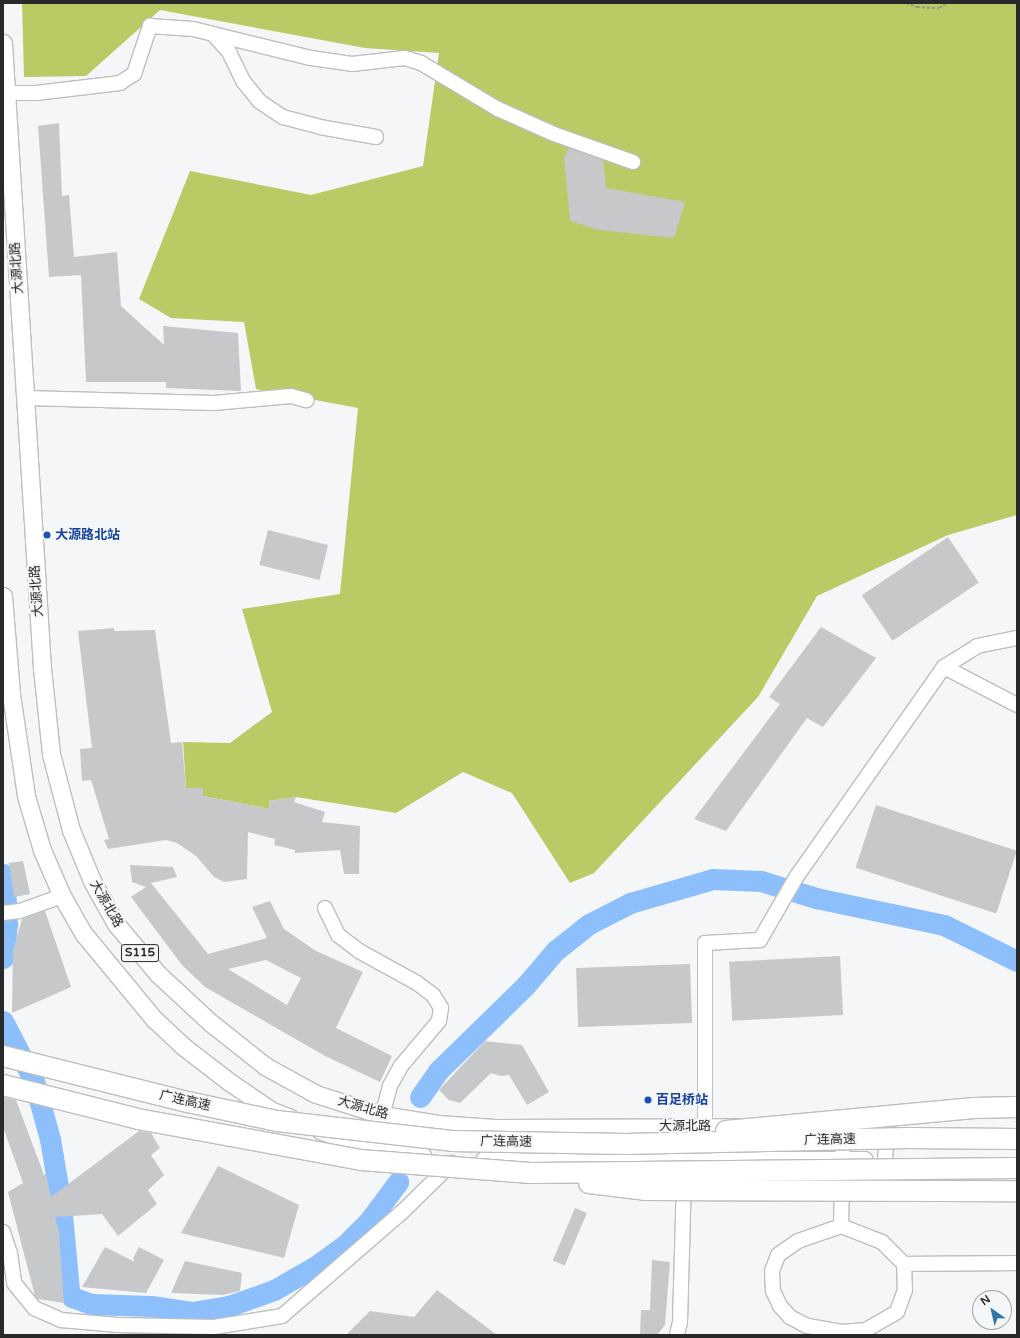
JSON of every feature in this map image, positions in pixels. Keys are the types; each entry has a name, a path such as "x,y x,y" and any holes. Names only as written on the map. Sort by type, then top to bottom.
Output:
{"highway":[{"name":"广连高速","path":"3,1056 188,1102 277,1121 452,1141 612,1144 909,1138 1017,1139"},
{"name":"广连高速","path":"3,1085 138,1119 361,1160 531,1173 1017,1168"},
{"path":"612,1144 801,1122 974,1108 1017,1107"},
{"path":"488,1170 645,1190 1017,1190"}],"main road":[{"name":"大源北路","path":"3,43 42,668 51,754 71,830 92,881 116,924 158,974 211,1023 265,1066 316,1094 382,1115 438,1124 496,1128 706,1126 843,1129 1017,1129"},
{"name":"S115","path":"3,596 6,669 26,796 42,850 62,896 83,933 154,1019 184,1047 272,1111 354,1143 389,1152 457,1159 600,1161 684,1159 1017,1161"}],"street":[{"path":"6,94 36,93 120,82 134,74 150,26 193,29 311,58 352,64 405,58 421,63 498,109 554,134 633,162"},
{"path":"213,34 229,52 243,81 259,101 283,117 320,127 376,137"},
{"path":"25,398 214,403 291,396 306,400"},
{"path":"706,1126 705,943 760,940 797,876 944,667 977,646 1017,638"},
{"path":"944,667 1017,705"},
{"path":"3,913 20,911 62,896"},
{"path":"325,908 338,935 359,951 417,983 434,995 441,1008 439,1021 401,1066 390,1086 382,1115"},
{"path":"841,1226 843,1129"},
{"path":"885,1160 886,1129"},
{"path":"3,1232 10,1253 14,1283 34,1308 61,1320 118,1325 214,1327 282,1316 397,1217 457,1159"},
{"path":"677,1335 680,1322 684,1159"},
{"path":"841,1226 882,1242 904,1264 905,1290 896,1312 866,1330 824,1330 807,1326 790,1318 780,1306 773,1291 772,1271 778,1255 798,1241 841,1226"},
{"path":"904,1264 1017,1262"}],"path":[{"path":"906,3 917,7 939,8 948,3"}],"green space":[{"path":"22,3 1017,3 1017,515 948,535 817,596 758,697 594,873 570,883 512,793 463,772 396,813 296,797 269,801 270,809 203,796 203,788 186,788 183,742 230,743 272,712 242,609 340,594 358,408 256,389 244,322 171,318 139,299 190,171 311,195 423,166 439,53 365,48 160,10 86,76 24,77"}],"building":[{"path":"59,123 62,196 69,195 74,257 117,252 121,306 164,345 163,326 238,333 241,391 166,388 166,382 86,382 81,275 49,277 38,126"},
{"path":"569,148 603,160 606,188 685,202 674,238 599,230 570,221 564,157"},
{"path":"268,530 328,545 319,580 259,565"},
{"path":"948,537 979,583 893,641 862,595"},
{"path":"821,627 876,658 823,727 807,718 726,831 694,819 780,704 769,697"},
{"path":"114,628 114,631 155,630 171,743 182,742 186,788 203,788 203,796 270,809 269,801 296,797 294,802 325,812 322,822 360,826 359,874 344,874 340,850 295,853 295,850 274,845 275,839 248,832 247,879 224,882 214,877 196,856 177,843 166,840 108,849 104,840 109,839 91,780 82,781 80,749 92,748 78,631"},
{"path":"876,805 1017,851 996,914 856,868"},
{"path":"23,861 30,894 14,897 9,863"},
{"path":"130,865 173,867 177,877 151,883 208,954 267,938 252,907 270,901 284,929 316,951 363,972 336,1028 392,1056 380,1082 325,1056 205,987 182,965 131,897 146,887 132,882","holes":["266,960 301,978 287,1005 228,969"]},
{"path":"45,911 71,987 12,1013 13,951 22,919"},
{"path":"840,956 843,1015 732,1021 729,962"},
{"path":"690,964 692,1023 578,1027 576,968"},
{"path":"485,1041 522,1045 549,1092 527,1105 509,1075 501,1076 491,1073 460,1103 449,1100 439,1090"},
{"path":"3,1097 16,1100 44,1175 46,1174 51,1197 139,1131 151,1133 160,1148 151,1155 164,1175 148,1190 157,1204 118,1236 102,1214 55,1217 59,1232 64,1303 38,1299 35,1296 8,1192 23,1183 3,1127"},
{"path":"218,1166 299,1205 284,1258 181,1233"},
{"path":"575,1208 587,1213 565,1266 553,1260"},
{"path":"105,1247 135,1262 133,1258 139,1247 164,1260 146,1293 82,1287"},
{"path":"652,1260 670,1262 665,1325 657,1335 640,1335 641,1310 650,1310"},
{"path":"185,1261 242,1273 240,1291 223,1295 171,1293"},
{"path":"437,1290 497,1335 346,1335 370,1311 414,1317"}],"waterway":[{"path":"3,874 6,903"},
{"path":"420,1097 438,1071 526,985 555,951 589,924 630,903 713,879 761,881 816,898 944,925 1017,961"},
{"path":"3,958 7,923"},
{"path":"3,1021 34,1081 50,1139 61,1204 69,1290 72,1297 91,1304 151,1306 192,1312 229,1306 274,1290 316,1266 346,1244 369,1221 398,1182"}],"place":[{"name":"大源路北站","path":"47,535"},
{"name":"百足桥站","path":"648,1100"}]}
